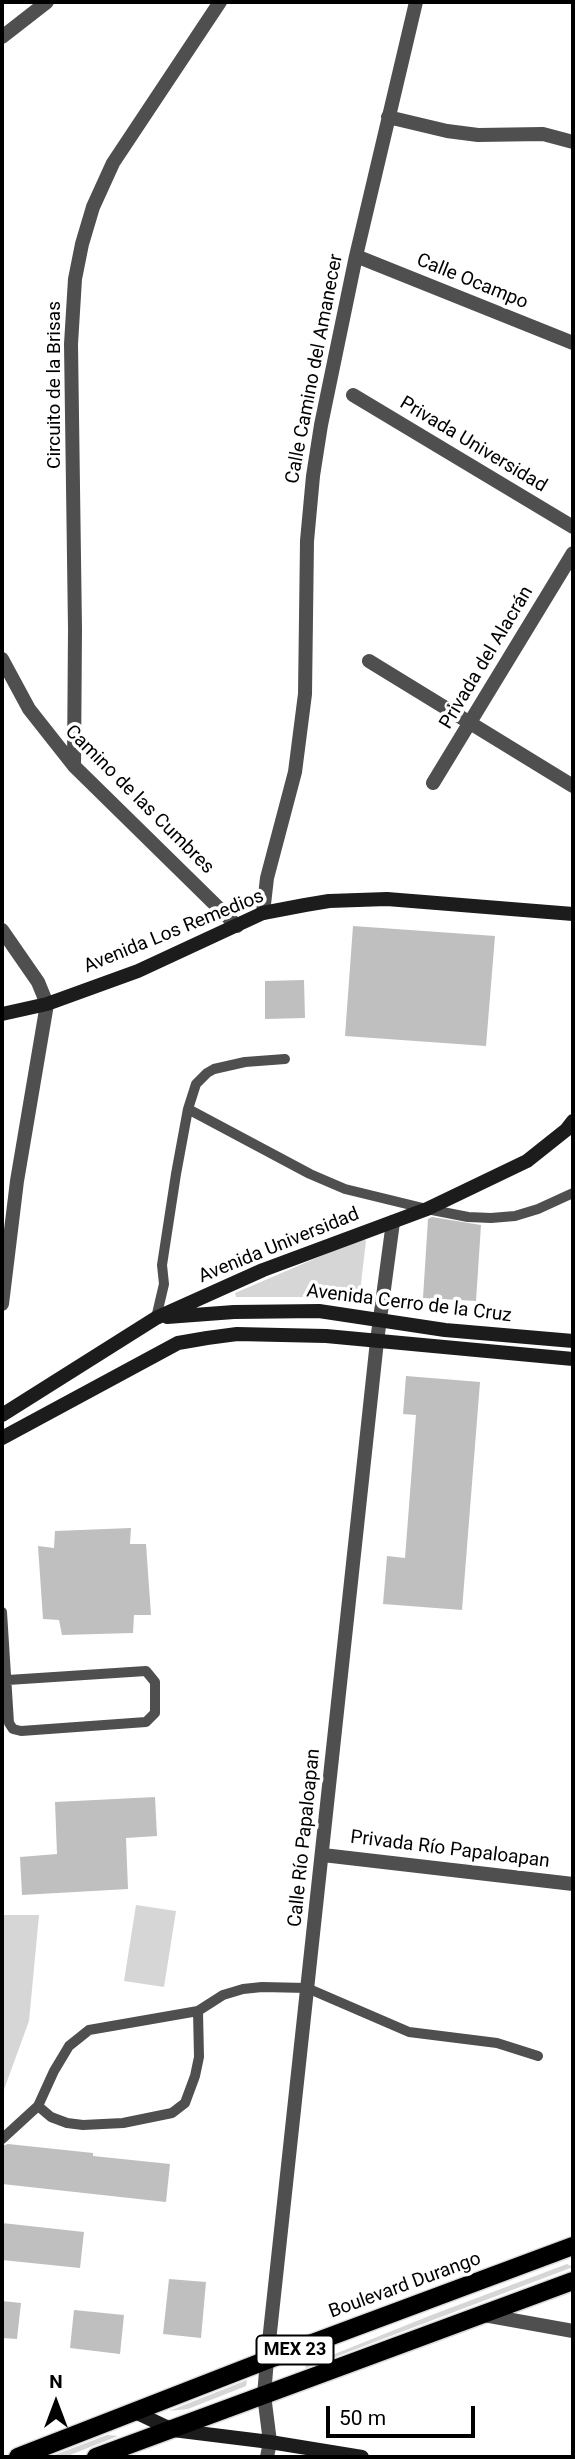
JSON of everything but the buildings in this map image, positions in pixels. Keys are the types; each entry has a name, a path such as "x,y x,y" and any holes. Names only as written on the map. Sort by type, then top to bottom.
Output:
{"main road":[{"name":"Boulevard Durango","path":"18,2457 267,2360 573,2246"},
{"name":"MEX 23","path":"96,2457 573,2281"}],"street":[{"path":"2,37 47,2"},
{"name":"Circuito de la Brisas","path":"74,766 75,601 71,344 75,279 87,224 113,163 220,2"},
{"name":"Calle Camino del Amanecer","path":"263,913 267,878 295,772 305,694 307,541 313,476 356,256 416,2"},
{"path":"388,117 457,133 543,134 573,142"},
{"name":"Calle Ocampo","path":"356,256 573,343"},
{"name":"Privada Universidad","path":"353,395 573,527"},
{"name":"Privada del Alacrán","path":"433,783 573,553"},
{"name":"Camino de las Cumbres","path":"2,659 29,709 74,766 237,926"},
{"path":"369,661 573,786"},
{"name":"Avenida Los Remedios","path":"2,1014 47,1004 138,971 263,913 329,901 387,899 573,914"},
{"path":"2,930 38,982 47,1004 14,1204 2,1304"},
{"name":"Avenida Universidad","path":"2,1415 156,1318 263,1270 427,1209 527,1161 566,1130 573,1121"},
{"name":"Calle Río Papaloapan","path":"267,2457 270,2442 264,2395 267,2360 377,1341 393,1222"},
{"name":"Avenida Cerro de la Cruz","path":"156,1318 234,1312 319,1311 445,1330 573,1341"},
{"name":"Avenida Cerro de la Cruz","path":"2,1438 178,1343 237,1334 281,1333 573,1359"},
{"name":"Privada Río Papaloapan","path":"323,1854 573,1884"},
{"path":"484,2315 573,2331"},
{"path":"135,2412 173,2430 362,2457"}],"lane":[{"path":"156,1318 164,1284 162,1265 188,1109 196,1084 207,1073 245,1062 285,1059"},
{"path":"188,1109 310,1174 345,1189 427,1209 468,1217 515,1216 573,1193"},
{"path":"2,1612 9,1723 13,1729 21,1731 146,1722 155,1713 155,1682 146,1671 8,1680"},
{"path":"2,2139 38,2106 69,2046 89,2030 198,2011 223,1995 243,1989 307,1988 409,2032 497,2043 538,2056"},
{"path":"38,2106 51,2117 67,2123 83,2124 123,2123 172,2113 185,2103 195,2076 198,2057 198,2011"}],"shaded area":[{"path":"363,1238 366,1241 359,1300 236,1297 235,1293"},
{"path":"136,1905 176,1911 164,1987 124,1981"},
{"path":"2,1915 39,1915 29,2021 2,2095"},
{"path":"567,2264 573,2267 306,2368 305,2366 429,2316"},
{"path":"247,2380 246,2386 188,2409 169,2411"},
{"path":"107,2435 118,2436 65,2457 49,2457"}]}
